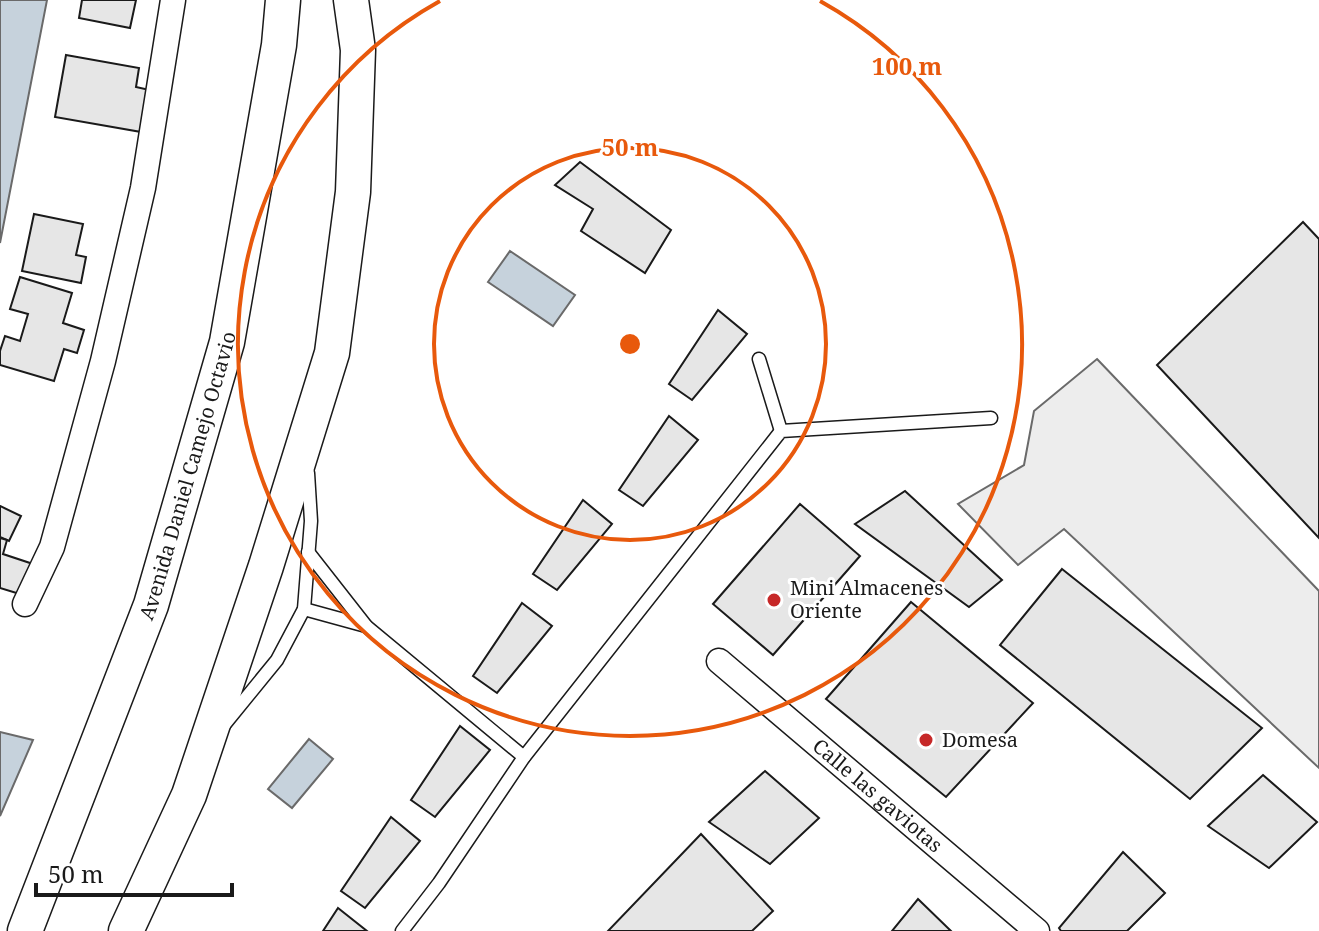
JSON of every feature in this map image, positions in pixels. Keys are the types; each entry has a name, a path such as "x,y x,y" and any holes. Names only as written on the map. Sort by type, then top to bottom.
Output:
{"main road":[{"name":"Avenida Daniel Camejo Octavio","path":"25,931 151,605 227,342 279,45 283,0"},
{"path":"126,931 189,795 332,353 353,192 358,50 351,0"}],"street":[{"path":"25,604 52,547 103,361 143,188 173,0"},
{"name":"Calle las gaviotas","path":"719,661 1037,931"}],"lane":[{"path":"759,359 781,431"},
{"path":"402,931 439,883 524,757 781,431 991,418"},
{"path":"205,749 277,660 304,609 311,521 305,439"},
{"path":"308,552 366,626 524,757"},
{"path":"304,609 366,626"}],"shaded area":[{"path":"0,0 47,0 0,243"},
{"path":"510,251 575,295 553,326 488,282"},
{"path":"1097,359 1319,591 1319,768 1064,529 1018,565 958,504 1024,465 1034,411"},
{"path":"0,732 33,740 0,816"},
{"path":"309,739 333,759 292,808 268,789"}],"building":[{"path":"82,0 136,0 130,28 79,18"},
{"path":"66,55 139,68 136,87 154,91 147,133 55,117"},
{"path":"580,162 671,230 645,273 581,231 593,209 555,185"},
{"path":"34,214 83,224 76,255 86,257 81,283 22,271"},
{"path":"1303,222 1319,239 1319,538 1157,365"},
{"path":"20,277 72,293 63,323 84,330 77,353 64,349 54,381 0,365 5,336 20,341 28,314 10,309"},
{"path":"718,310 747,334 692,400 669,384"},
{"path":"669,416 698,440 643,506 619,490"},
{"path":"905,491 1002,580 969,607 855,524"},
{"path":"583,500 612,524 557,590 533,574"},
{"path":"800,504 860,556 773,655 713,604"},
{"path":"0,506 21,516 9,541 0,537"},
{"path":"0,538 7,540 3,554 33,564 23,595 0,588"},
{"path":"1062,569 1262,728 1190,799 1000,645"},
{"path":"911,602 1033,703 946,797 826,699"},
{"path":"522,603 552,626 497,693 473,676"},
{"path":"460,726 490,750 435,817 411,800"},
{"path":"765,771 819,818 770,864 709,822"},
{"path":"1263,775 1317,822 1269,868 1208,826"},
{"path":"391,817 420,841 365,908 341,891"},
{"path":"701,834 773,911 752,931 608,931"},
{"path":"1123,852 1165,893 1127,931 1061,931 1059,928"},
{"path":"918,899 951,931 892,931"},
{"path":"338,908 367,931 323,931"}],"place":[{"name":"Mini Almacenes Oriente","path":"774,600"},
{"name":"Domesa","path":"926,740"}]}
